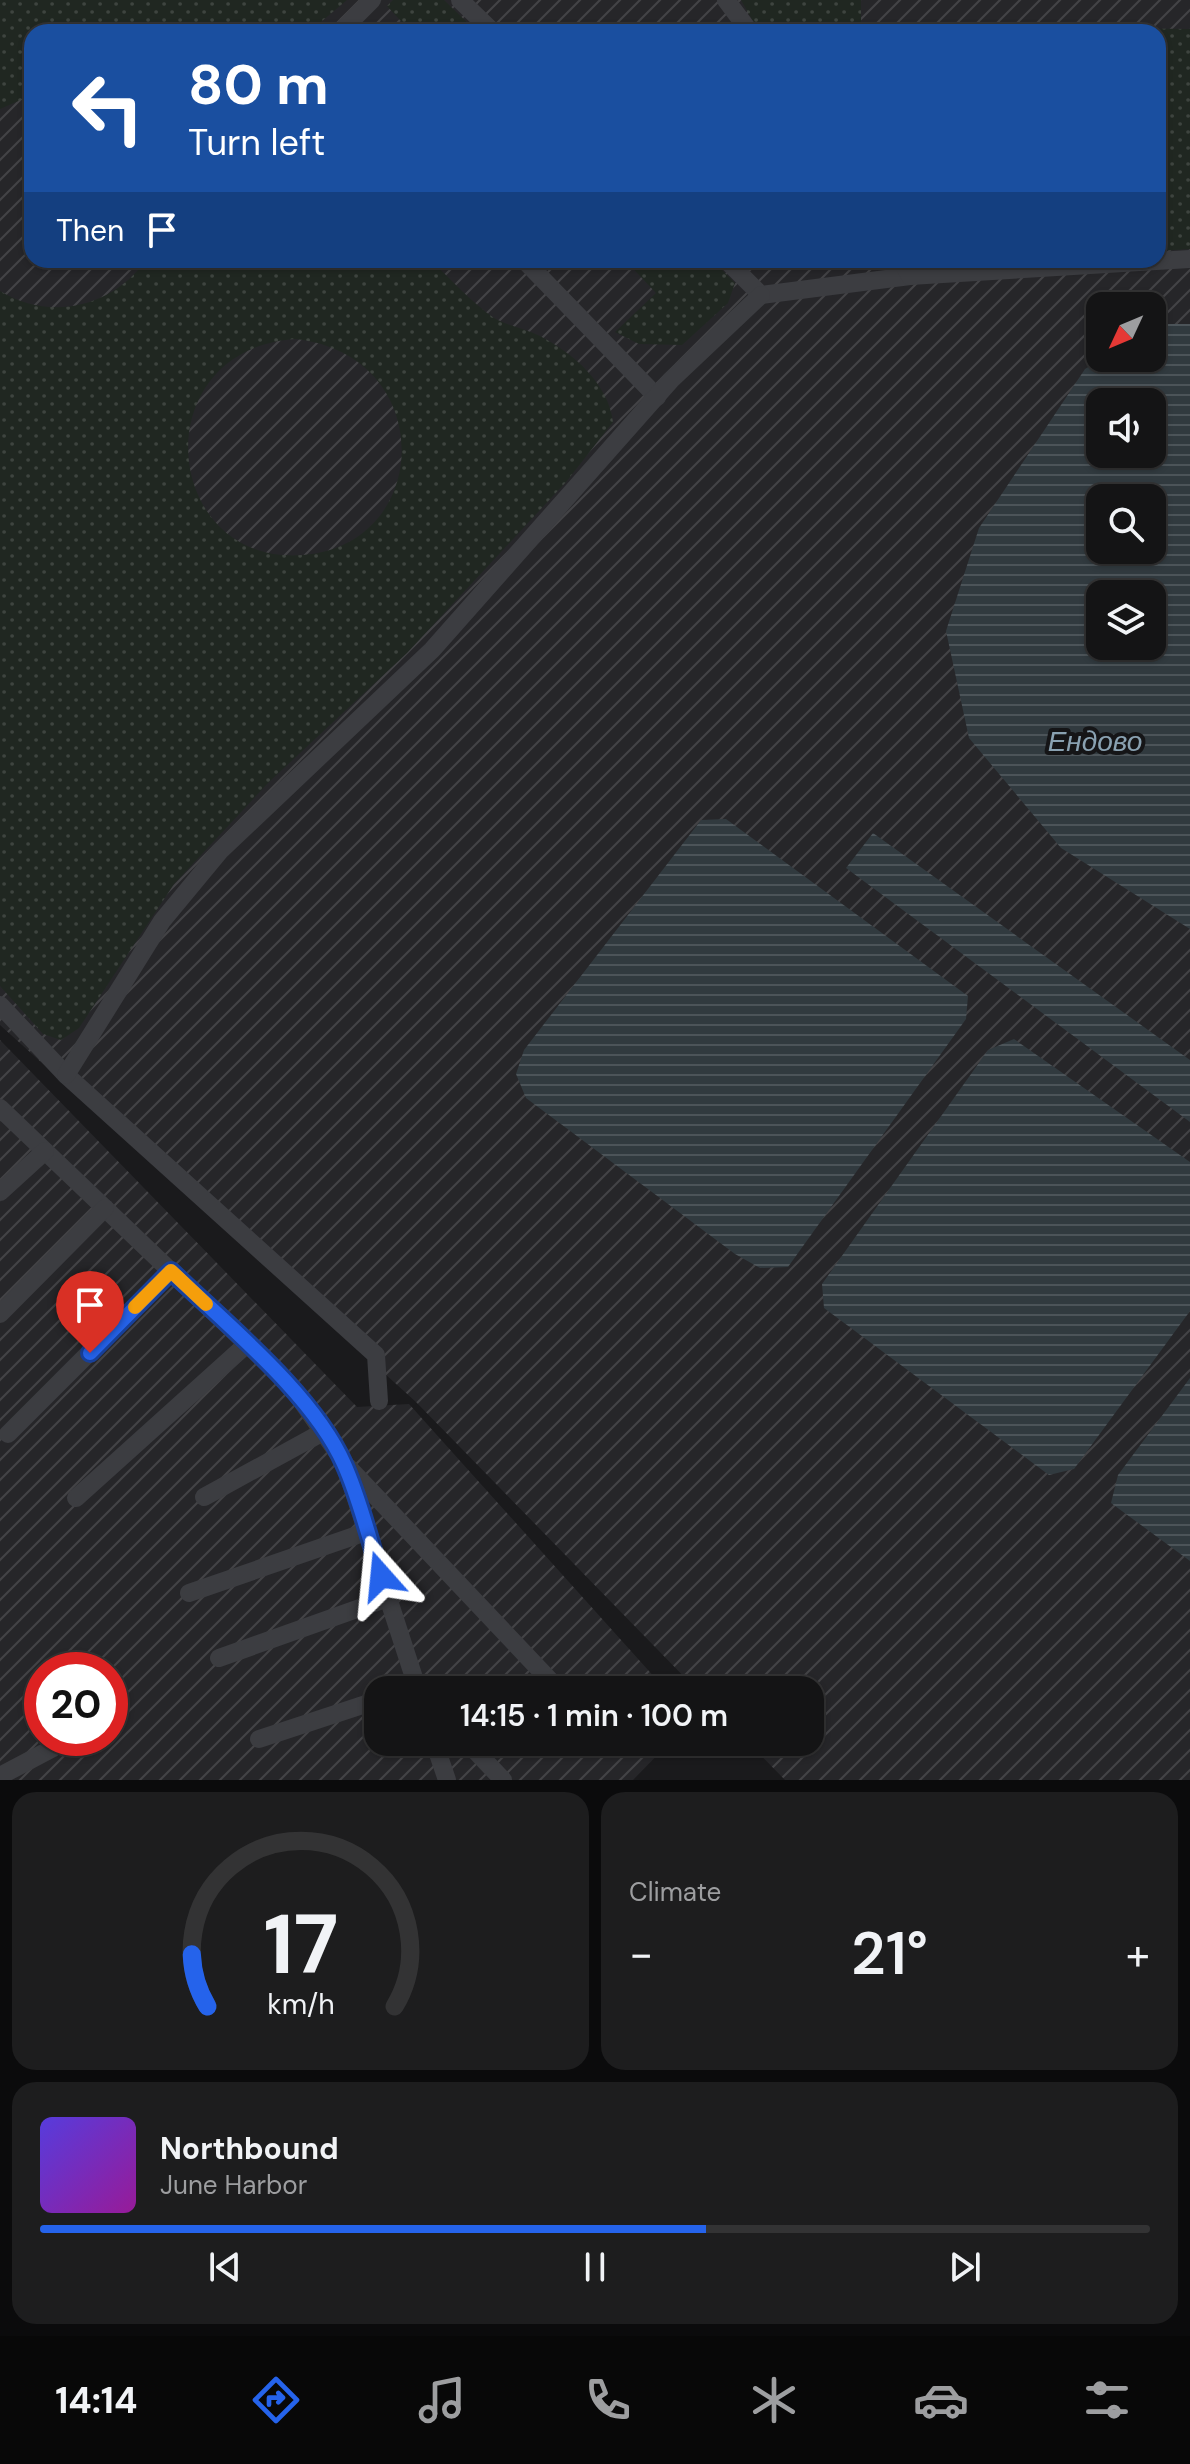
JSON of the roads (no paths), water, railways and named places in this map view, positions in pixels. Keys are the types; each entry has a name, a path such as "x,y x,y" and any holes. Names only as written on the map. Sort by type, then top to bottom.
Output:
{"lane":[{"path":"348,24 372,0"},
{"path":"460,0 485,24"},
{"path":"726,0 744,24"},
{"path":"1166,260 1190,259"},
{"path":"532,268 657,397"},
{"path":"734,268 761,295"},
{"path":"66,1075 162,921 220,851 432,650 657,397 761,295 906,268"},
{"path":"0,1005 66,1075 376,1355 379,1401"},
{"path":"0,1108 291,1386 344,1462 546,1676"},
{"path":"0,1192 45,1151"},
{"path":"0,1314 105,1208"},
{"path":"8,1434 171,1271"},
{"path":"76,1498 247,1344"},
{"path":"204,1497 323,1432"},
{"path":"344,1462 412,1676"},
{"path":"189,1593 366,1532"},
{"path":"219,1658 388,1598"},
{"path":"259,1739 364,1705"},
{"path":"0,1776 38,1756"},
{"path":"438,1756 446,1780"},
{"path":"480,1756 503,1780"}],"water":[{"name":"Ендово","path":"1166,324 1190,324 1190,929 1061,848 969,738 946,631 979,528 1085,369 1086,372 1166,372"},
{"path":"726,819 968,996 966,1019 788,1267 760,1268 735,1254 526,1098 516,1074 524,1050 701,820"},
{"path":"873,833 1190,1060 1190,1122 846,868"},
{"path":"1014,1039 1190,1162 1190,1311 1074,1469 1049,1475 824,1308 822,1284 988,1050"},
{"path":"1190,1378 1190,1561 1111,1503 1118,1475"}]}
